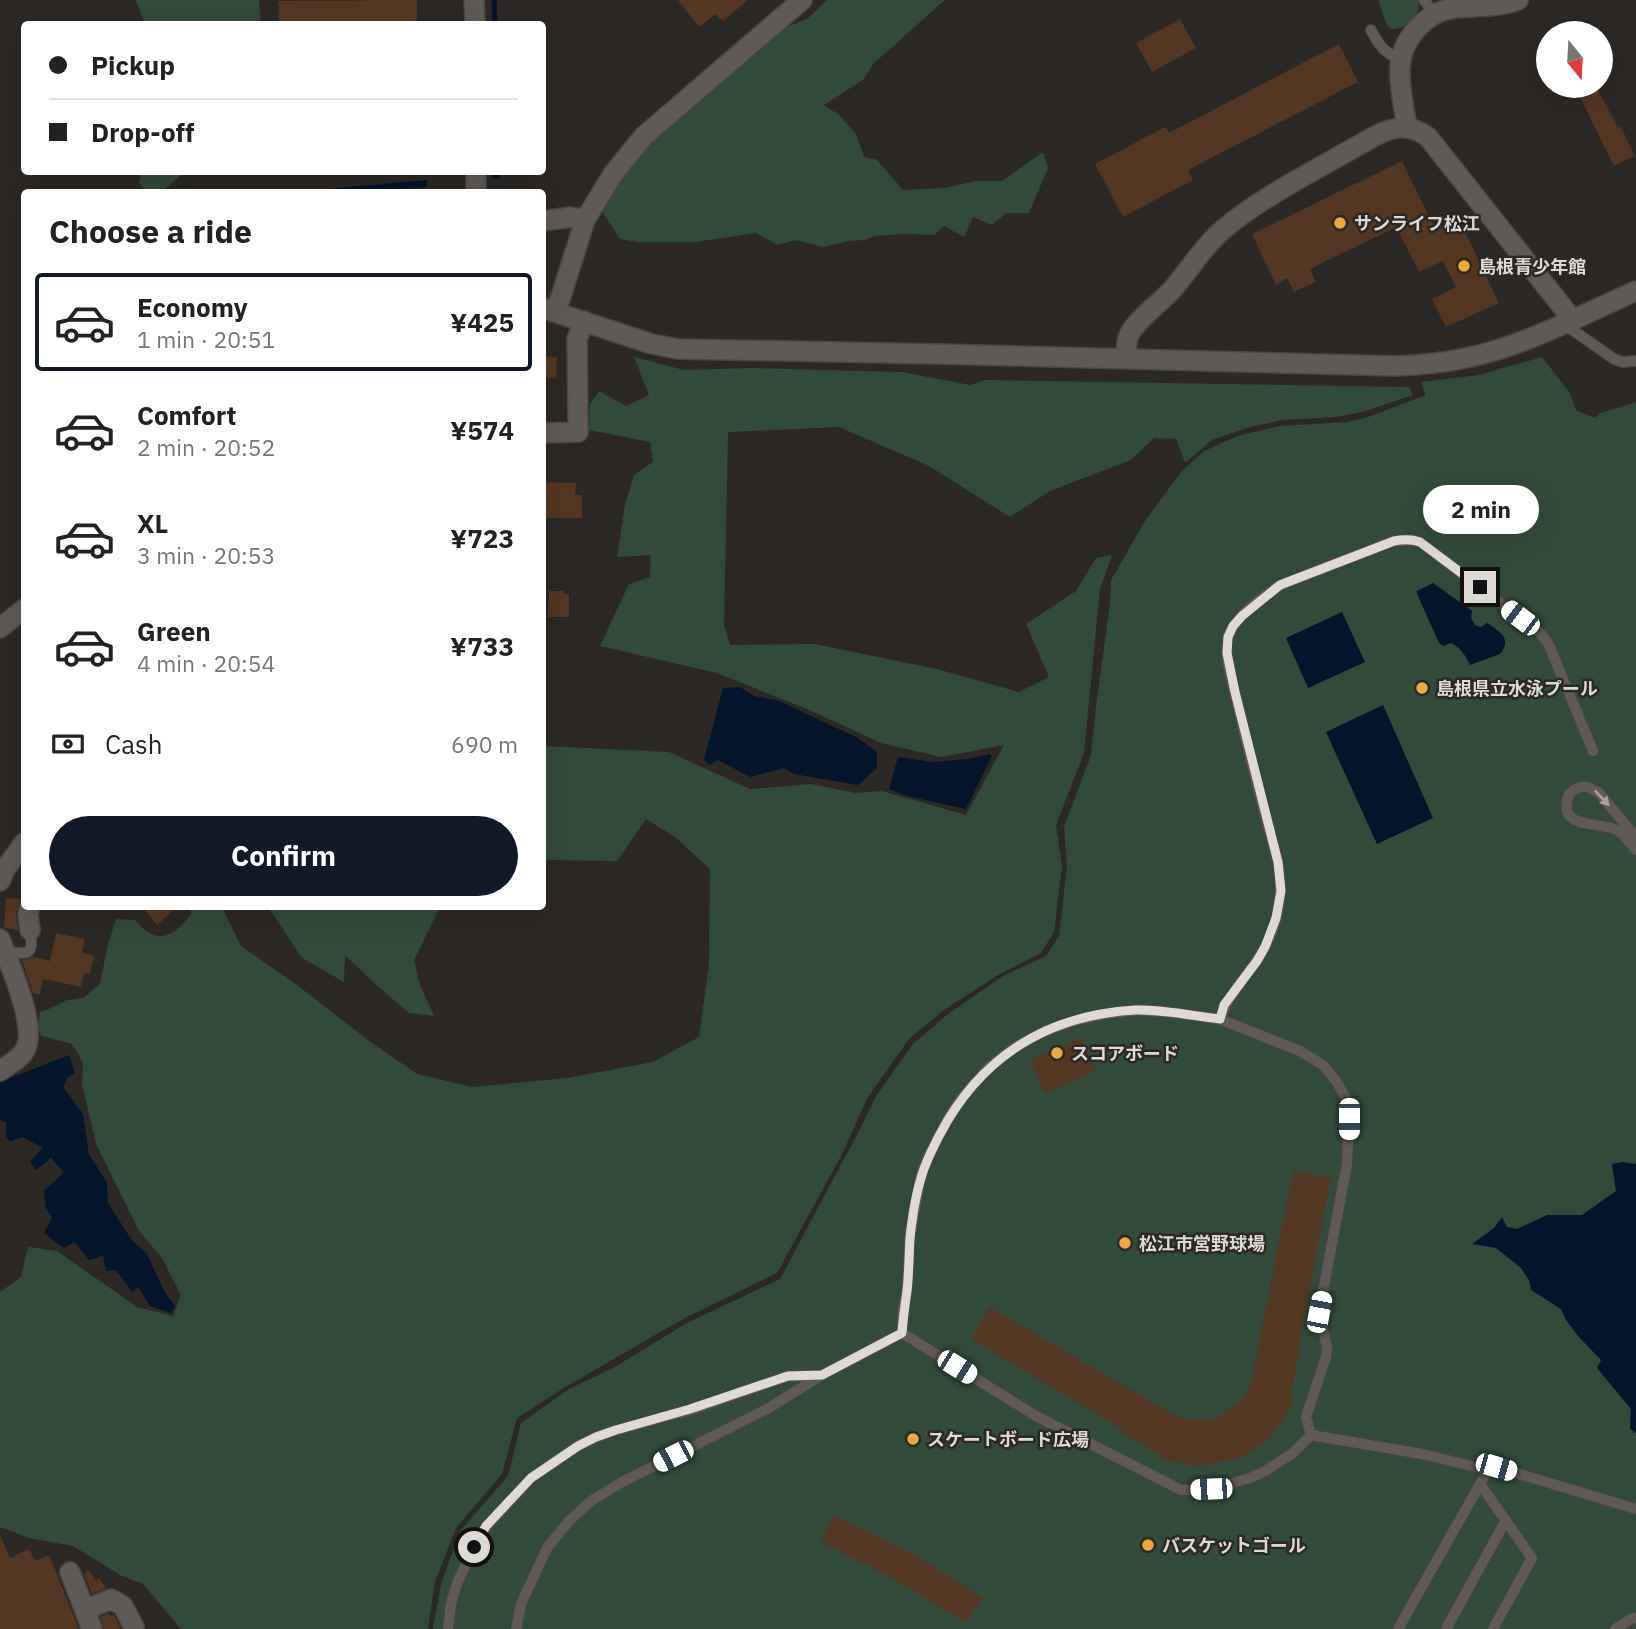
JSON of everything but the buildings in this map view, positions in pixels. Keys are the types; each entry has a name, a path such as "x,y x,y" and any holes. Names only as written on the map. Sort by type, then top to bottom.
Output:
{"street":[{"path":"474,0 475,21"},
{"path":"802,0 645,136 613,174 584,219 549,310 652,344 678,349 1396,366 1422,365 1479,355 1537,336 1636,291"},
{"path":"1406,127 1401,60 1404,50 1430,7 1492,6 1518,0"},
{"path":"1126,359 1131,331 1166,297 1214,238 1232,221 1375,136 1406,127 1428,137 1568,321"},
{"path":"546,220 571,217 584,219"},
{"path":"546,433 578,432 577,339 583,321"},
{"path":"0,628 21,611"},
{"path":"0,881 21,847"},
{"path":"29,910 30,930"},
{"path":"0,1071 22,1055 27,1047 28,1037 25,1011 2,945"},
{"path":"70,1572 92,1629"},
{"path":"85,1610 111,1599 123,1606 133,1629"}],"lane":[{"path":"1371,30 1380,47 1401,60"},
{"path":"1568,321 1602,352 1623,362 1636,361"},
{"path":"1220,1019 1224,1005 1265,947 1280,905 1278,862 1243,728 1227,653 1228,637 1233,626 1270,592 1280,585 1394,541 1420,542 1539,633 1548,643 1594,751"},
{"path":"1636,837 1594,789 1581,787 1567,797 1567,813 1571,817 1581,823 1605,825 1616,830 1623,834 1636,850"},
{"path":"2,945 27,953 32,945 30,930"},
{"path":"902,1333 911,1234 921,1175 950,1115 988,1068 1016,1047 1047,1030 1105,1014 1137,1010 1220,1019 1300,1051 1323,1065 1346,1098 1350,1144 1348,1164 1319,1312 1327,1348 1306,1417 1311,1435"},
{"path":"516,1629 521,1604 548,1548 569,1521 591,1501 622,1482 766,1409 822,1375 902,1333"},
{"path":"902,1333 1036,1416 1181,1490 1211,1489 1250,1478 1293,1453 1311,1435"},
{"path":"448,1629 451,1603 458,1581 486,1526 531,1478 578,1446 616,1430 690,1409 788,1376 822,1375"},
{"path":"1311,1435 1422,1454 1488,1470 1496,1467 1636,1509"},
{"path":"1398,1629 1488,1470"},
{"path":"1480,1484 1532,1558 1493,1629"},
{"path":"1446,1629 1506,1520"},
{"path":"1615,1629 1636,1618"}],"green space":[{"path":"136,0 259,0 261,21 144,21"},
{"path":"827,0 945,0 873,64 864,79 824,105 839,115 856,134 864,157 877,160 903,190 945,188 975,181 1002,181 1043,152 1048,168 1029,213 1006,213 992,225 973,217 964,237 944,226 934,235 874,236 823,247 795,240 778,245 756,233 695,242 638,242 620,239 603,213 612,194 650,138 719,85 787,27 807,19"},
{"path":"1378,0 1418,0 1418,11 1412,21 1397,29 1391,29"},
{"path":"140,175 181,175 165,189 144,189 139,183"},
{"path":"634,357 684,370 754,368 902,372 970,385 985,380 1409,387 1413,395 1366,411 1336,417 1282,420 1250,427 1212,440 1185,463 1176,439 1154,438 1131,460 1050,491 1010,517 929,466 839,427 728,432 724,625 730,645 815,644 937,669 1019,692 1049,677 1026,624 1076,591 1096,558 1112,555 1100,589 1084,753 1056,825 1062,866 1054,932 1041,953 998,975 944,1010 909,1039 868,1097 841,1156 777,1273 683,1319 517,1418 502,1474 456,1528 435,1581 428,1629 181,1629 143,1584 120,1575 73,1546 29,1538 0,1527 0,1292 21,1277 28,1247 57,1251 137,1307 173,1316 181,1295 162,1258 139,1231 96,1144 82,1084 83,1062 72,1044 41,1036 38,1025 40,1012 67,1000 83,998 100,984 116,919 135,920 148,932 161,936 183,924 191,910 223,910 241,946 417,1074 472,1087 567,1078 653,1062 699,1037 709,964 710,869 675,837 646,819 617,861 546,860 546,746 669,752 750,789 811,784 856,793 882,791 966,815 1004,745 941,757 881,743 807,709 717,673 600,646 629,584 650,577 651,555 617,557 625,505 634,475 653,462 650,442 589,430 590,404 599,391 626,406 649,395"},
{"path":"1542,357 1570,393 1576,410 1595,418 1601,413 1636,402 1636,1629 433,1629 441,1584 460,1531 508,1476 521,1423 569,1389 613,1368 687,1323 780,1279 876,1096 913,1044 948,1014 1003,976 1046,956 1059,936 1067,867 1064,827 1091,755 1111,580 1145,521 1181,472 1203,452 1241,435 1280,426 1347,422 1368,417 1426,395 1421,382 1479,375"},
{"path":"270,910 439,910 414,960 420,985 434,1016 409,1013 345,955 344,982 302,958"}],"water":[{"path":"427,180 427,187 334,189"},
{"path":"1433,583 1472,611 1471,618 1475,625 1481,627 1487,623 1500,632 1505,644 1500,654 1470,665 1463,652 1455,645 1451,643 1443,646 1439,643 1417,594 1417,591"},
{"path":"1342,612 1365,662 1308,688 1286,638"},
{"path":"740,687 754,696 777,700 858,738 877,752 877,768 858,785 794,774 784,768 750,777 718,760 709,765 704,760 723,688"},
{"path":"1383,705 1433,818 1377,844 1326,732"},
{"path":"990,754 992,756 966,809 907,796 889,789 898,757 933,762"},
{"path":"69,1055 75,1073 68,1077 63,1087 83,1114 89,1155 107,1182 108,1203 131,1239 147,1254 164,1291 175,1306 171,1313 150,1306 138,1287 132,1292 116,1270 106,1271 103,1256 89,1260 75,1242 64,1248 44,1233 52,1218 46,1208 44,1191 64,1172 51,1158 36,1170 30,1162 43,1148 22,1137 10,1142 6,1137 6,1122 0,1120 0,1082"},
{"path":"1612,1164 1636,1164 1636,1433 1630,1429 1631,1409 1597,1368 1601,1360 1578,1336 1561,1309 1531,1290 1529,1280 1521,1268 1496,1248 1472,1244 1494,1228 1502,1217 1507,1227 1517,1229 1547,1215 1582,1215 1616,1191"}],"waterway":[{"path":"494,0 495,21"},
{"path":"494,176 498,175"}],"place":[{"name":"サンライフ松江","path":"1340,223"},
{"name":"島根青少年館","path":"1464,266"},
{"name":"島根県立水泳プール","path":"1422,688"},
{"name":"スコアボード","path":"1057,1053"},
{"name":"松江市営野球場","path":"1125,1243"},
{"name":"スケートボード広場","path":"913,1439"},
{"name":"バスケットゴール","path":"1148,1545"}],"route":[{"path":"474,1547 486,1526 531,1478 578,1446 616,1430 690,1409 788,1376 822,1375 902,1333 911,1234 921,1175 950,1115 964,1095 988,1068 1016,1047 1047,1030 1105,1014 1137,1010 1220,1019 1224,1005 1265,947 1280,905 1281,891 1278,862 1243,728 1227,653 1228,637 1242,616 1280,585 1394,541 1420,542 1480,587"}]}
